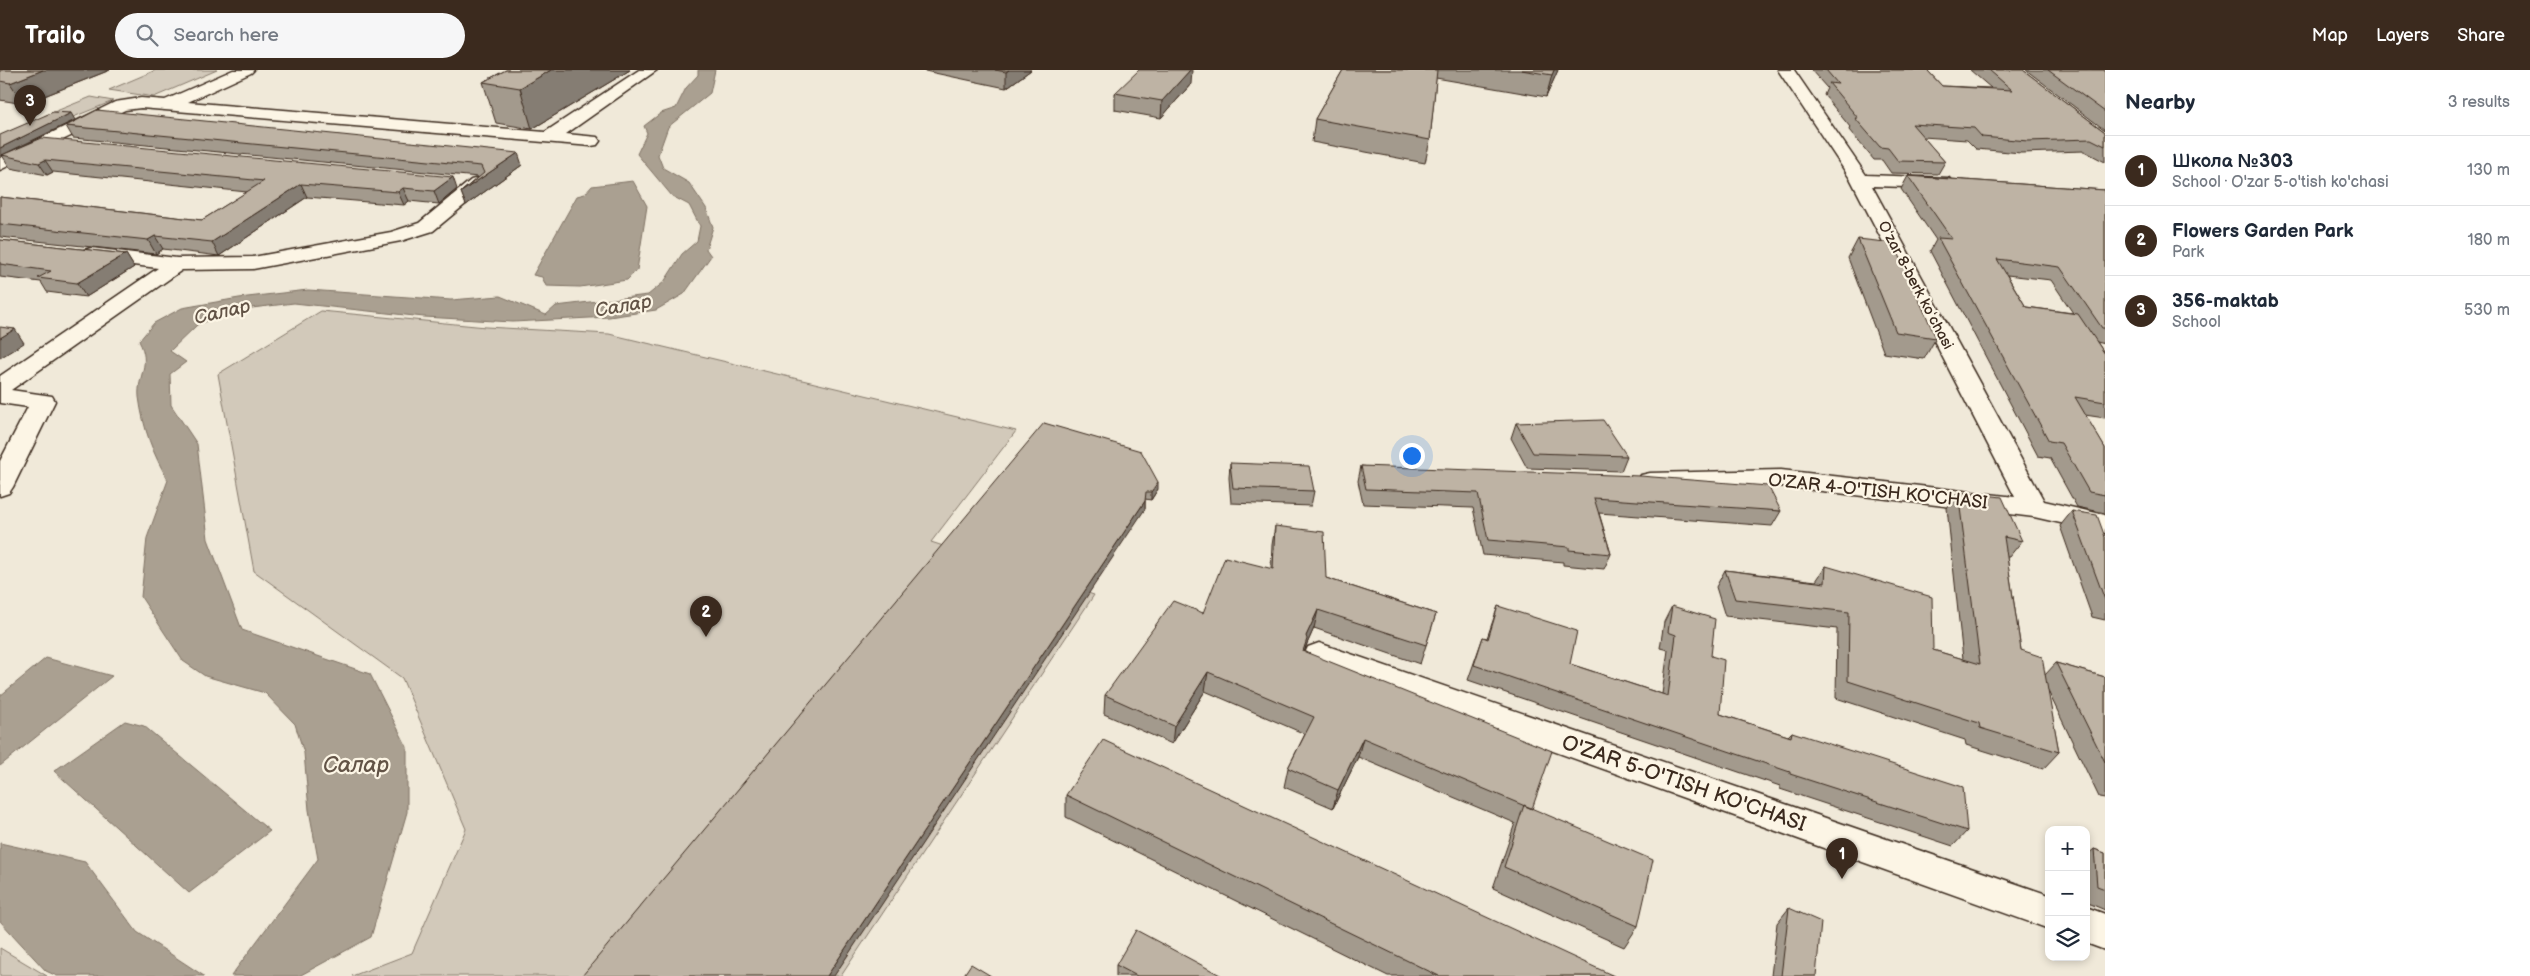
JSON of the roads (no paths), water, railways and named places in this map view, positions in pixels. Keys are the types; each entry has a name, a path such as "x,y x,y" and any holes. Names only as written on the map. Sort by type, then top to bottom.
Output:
{"street":[{"path":"168,105 246,70"},
{"path":"549,137 649,70"},
{"name":"Oʻzar 8-berk koʻchasi","path":"1786,70 1860,180 2034,508"},
{"path":"0,165 121,105 141,103 591,141"},
{"path":"44,142 74,145"},
{"path":"1860,180 1956,183"},
{"path":"69,252 177,264 253,263 394,237 426,227 478,184 448,182"},
{"path":"0,387 177,264"},
{"path":"0,396 43,402 0,487"},
{"name":"O'ZAR 4-O'TISH KO'CHASI","path":"1621,481 1781,478 2034,508 2105,524"},
{"name":"O'ZAR 5-O'TISH KO'CHASI","path":"1319,655 2045,911"},
{"path":"2090,926 2105,932"}],"water":[{"name":"Салар","path":"698,70 715,70 710,93 668,127 658,155 663,168 689,183 706,208 713,227 706,249 711,256 684,294 656,310 609,317 513,322 424,317 294,303 235,310 197,325 170,351 186,362 170,374 171,405 197,444 208,539 242,630 370,674 407,747 407,812 371,937 299,976 231,976 318,859 309,810 304,753 295,724 265,693 205,676 183,661 141,597 147,538 168,480 149,440 143,419 139,389 144,357 139,341 154,323 182,308 239,298 308,290 451,300 500,296 546,315 556,306 648,295 664,282 682,254 697,241 700,226 689,205 672,196 637,154 647,133 644,126 661,113 676,108 686,88 698,75"},
{"path":"633,181 647,206 637,270 627,280 580,287 546,286 542,277 533,275 577,196 585,194 592,186"},
{"path":"46,658 112,676 0,766 0,696"},
{"path":"125,721 144,726 270,831 189,893 54,771"},
{"path":"0,843 85,862 137,932 204,976 57,976 46,971 0,921"}],"place":[{"name":"356-maktab","path":"30,126"},
{"name":"Flowers Garden Park","path":"706,637"},
{"name":"Школа №303","path":"1842,879"}]}
